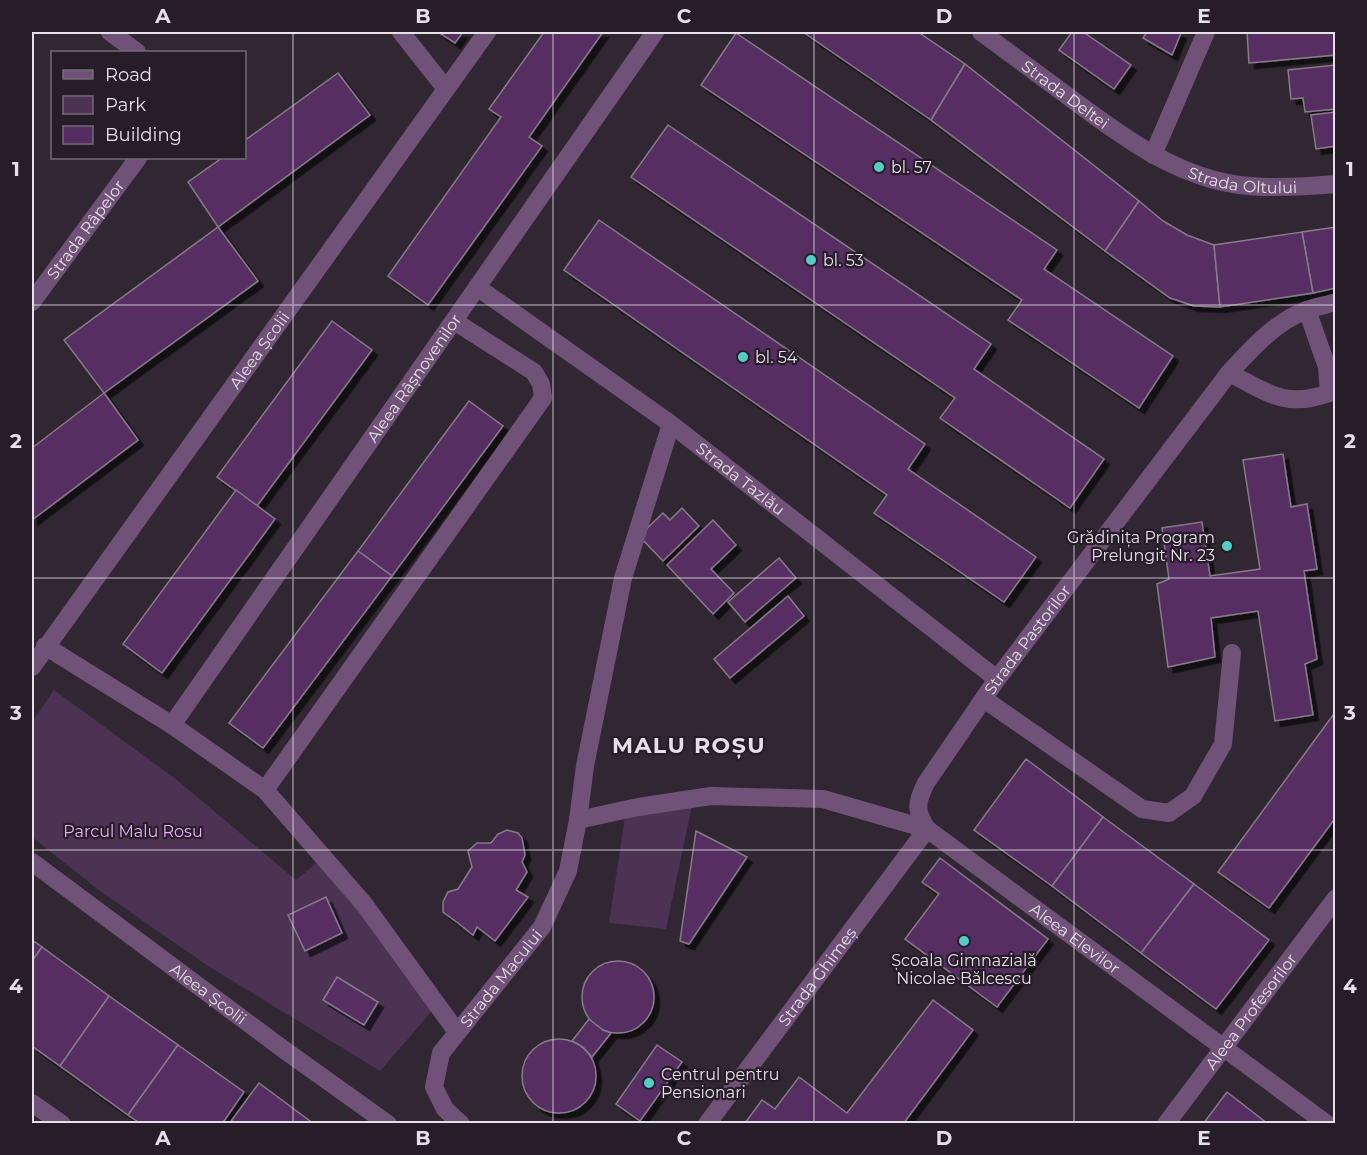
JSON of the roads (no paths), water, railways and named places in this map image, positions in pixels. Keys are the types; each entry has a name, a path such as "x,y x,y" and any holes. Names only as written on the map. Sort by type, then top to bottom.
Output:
{"street":[{"path":"110,32 136,51"},
{"path":"401,32 446,89"},
{"name":"Aleea Școlii","path":"32,667 487,32"},
{"name":"Aleea Râșnovenilor","path":"172,725 655,32"},
{"name":"Strada Deltei","path":"981,32 1109,127 1153,155"},
{"path":"1153,155 1206,32"},
{"name":"Strada Oltului","path":"1153,155 1191,173 1238,185 1293,188 1335,184"},
{"name":"Strada Râpelor","path":"32,302 137,159"},
{"name":"Strada Tazlău","path":"477,287 671,424 997,679"},
{"name":"Strada Pastorilor","path":"927,829 918,815 918,800 926,783 997,679 1229,373 1258,342 1290,319 1307,310 1335,302"},
{"path":"1229,373 1280,399 1296,401 1329,393 1327,367 1307,310"},
{"path":"265,790 543,398 541,384 534,372 454,321"},
{"name":"Strada Macului","path":"45,646 172,725 265,790 364,904 457,1032 542,927 568,871 585,766 623,578 671,424"},
{"path":"984,699 1142,809 1169,813 1192,796 1223,744 1232,653"},
{"path":"578,820 638,807 711,796 823,799 927,829"},
{"name":"Aleea Elevilor","path":"927,829 1224,1047"},
{"name":"Strada Ghimeș","path":"707,1124 927,829"},
{"name":"Aleea Școlii","path":"32,862 283,1049 388,1124"},
{"name":"Aleea Profesorilor","path":"1166,1124 1335,898"},
{"path":"457,1032 441,1053 434,1087 445,1109 461,1124"},
{"path":"1224,1047 1327,1124"},
{"path":"32,1103 62,1124"}],"place":[{"name":"bl. 57","path":"879,167"},
{"name":"bl. 53","path":"811,260"},
{"name":"bl. 54","path":"743,357"},
{"name":"Grădinița Program Prelungit Nr. 23","path":"1227,546"},
{"name":"Școala Gimnazială Nicolae Bălcescu","path":"964,941"},
{"name":"Centrul pentru Pensionari","path":"649,1083"}],"district":[{"name":"MALU ROȘU","path":"689,745"}],"park label":[{"name":"Parcul Malu Rosu","path":"133,831"}]}
